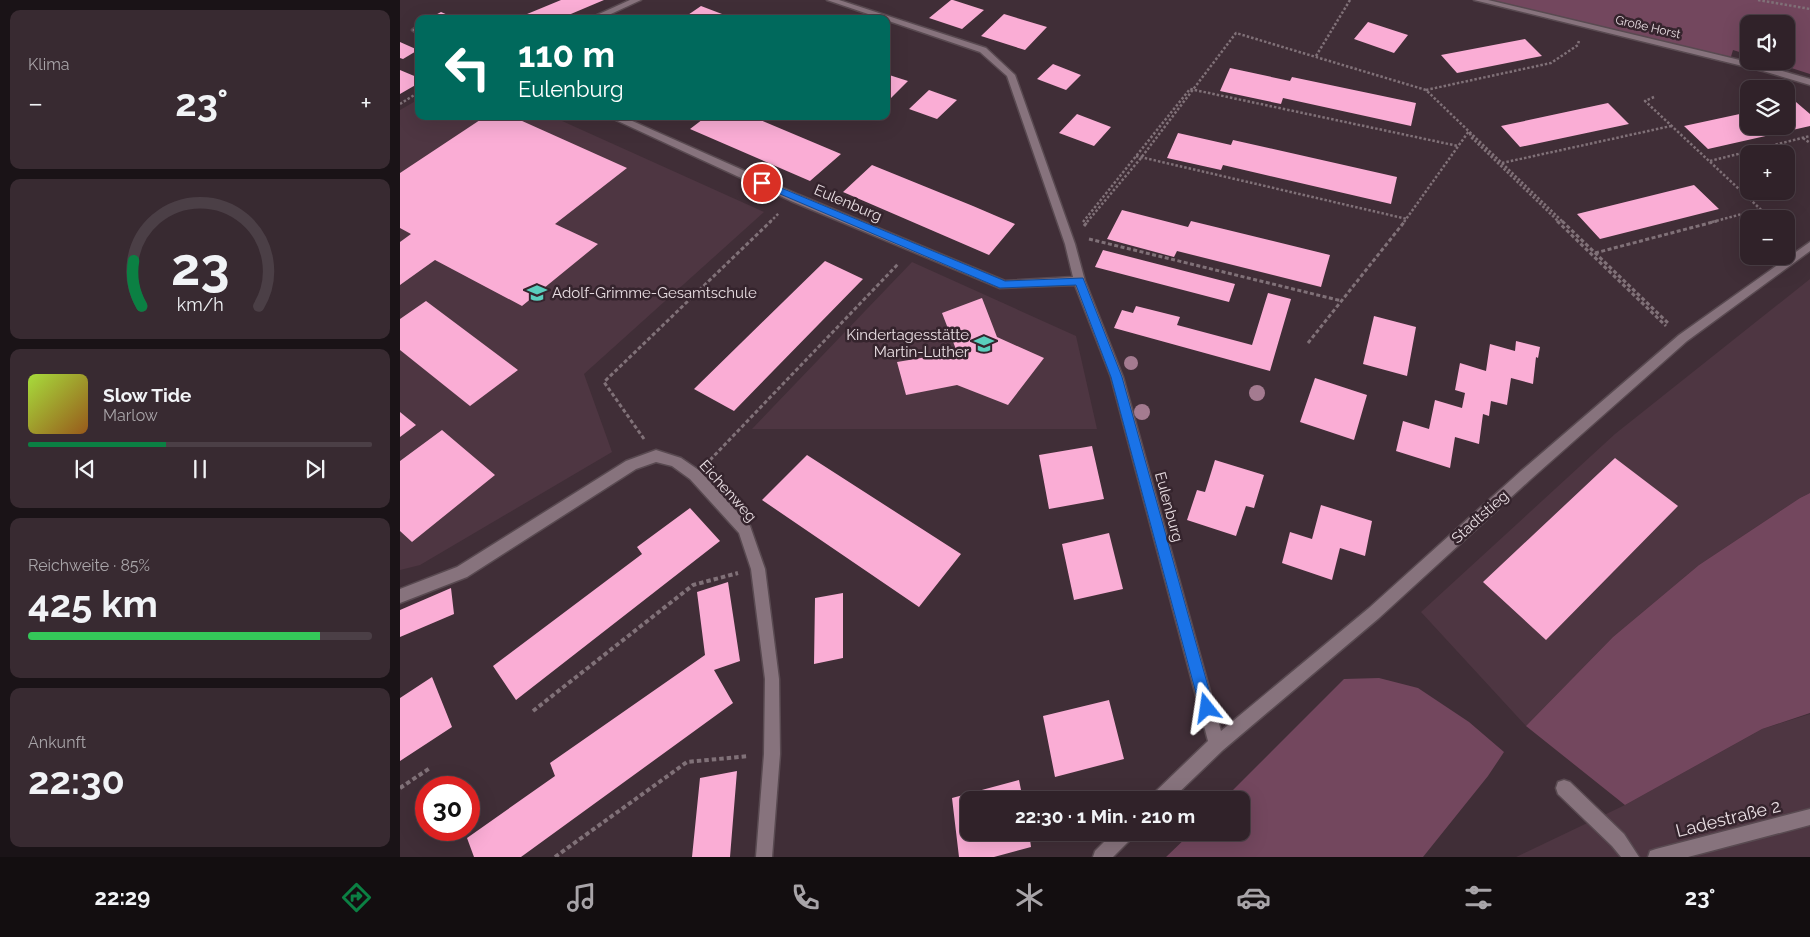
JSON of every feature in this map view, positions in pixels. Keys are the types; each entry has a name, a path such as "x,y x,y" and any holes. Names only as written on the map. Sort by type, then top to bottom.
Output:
{"street":[{"path":"601,15 637,0"},
{"name":"Eulenburg","path":"831,0 877,15"},
{"name":"Große Horst","path":"1478,0 1766,69 1810,82"},
{"name":"Eulenburg","path":"890,19 983,50 1011,76 1070,244 1079,281 1117,377 1217,744"},
{"name":"Eulenburg","path":"621,120 795,198 1004,285 1079,281"},
{"name":"Stadtstieg","path":"1168,791 1217,744 1374,614 1526,475 1684,338 1810,246"},
{"path":"400,596 462,572 632,466 656,456"},
{"name":"Eichenweg","path":"656,456 676,462 696,475 745,530 758,569 772,680 772,754 764,857"},
{"path":"1564,788 1618,840 1631,857"},
{"name":"Ladestraße 2","path":"1656,857 1810,817"},
{"path":"1101,857 1117,841"}],"path":[{"path":"1316,56 1350,0"},
{"path":"1758,0 1810,9"},
{"path":"1426,90 1551,62 1578,45 1582,25"},
{"path":"1070,244 1142,158 1236,33 1426,90 1469,131 1471,137 1594,254 1672,332 1684,338"},
{"path":"1070,244 1075,232 1190,89 1458,146"},
{"path":"400,104 415,95"},
{"path":"1654,97 1645,101 1761,209"},
{"path":"1500,163 1672,126"},
{"path":"1308,343 1406,219 1469,131"},
{"path":"1709,161 1810,136"},
{"path":"1803,138 1810,144"},
{"path":"1136,156 1406,219"},
{"path":"656,456 604,382 795,198"},
{"path":"1594,254 1761,209"},
{"path":"1070,244 1087,239 1342,301"},
{"path":"696,475 914,248"},
{"path":"532,711 693,585 758,569"},
{"path":"555,857 687,762 772,754"},
{"path":"400,788 430,768"}],"shaded area":[{"path":"1478,0 1810,0 1810,74 1795,69 1795,15 1740,15 1740,52 1733,50 1730,60"},
{"name":"Adolf-Grimme-Gesamtschule","path":"415,101 415,120 560,120 764,212 584,374 612,452 420,565 400,570 400,110"},
{"path":"912,262 1076,336 1097,429 752,429"},
{"path":"1810,279 1810,493 1699,565 1613,637 1526,726 1421,612 1615,434"},
{"path":"1810,493 1810,713 1762,729 1625,805 1526,726 1613,637 1699,565"},
{"path":"1379,678 1418,688 1469,722 1504,752 1488,776 1423,857 1166,857 1183,841 1250,841 1250,791 1232,791 1344,679"},
{"path":"1810,714 1810,857 1516,857 1625,805 1762,729"}],"building":[{"path":"561,0 604,0 568,15 525,15"},
{"path":"951,0 984,10 962,29 929,18"},
{"path":"701,6 722,14 721,15 688,15"},
{"path":"441,12 448,15 435,15"},
{"path":"1004,14 1047,27 1025,50 981,36"},
{"path":"1368,22 1408,35 1394,53 1354,39"},
{"path":"1525,39 1542,56 1457,73 1441,55"},
{"path":"400,42 415,49 415,52 403,59 400,58"},
{"path":"1053,64 1081,75 1066,90 1037,79"},
{"path":"1230,68 1290,81 1292,77 1416,103 1411,126 1283,98 1281,104 1220,91"},
{"path":"400,70 415,76 415,85 400,94"},
{"path":"890,75 908,81 890,99"},
{"path":"929,90 957,100 937,119 909,109"},
{"path":"1795,102 1810,114 1810,126 1795,129"},
{"path":"1608,103 1629,124 1520,147 1501,126"},
{"path":"1077,114 1111,127 1094,146 1059,133"},
{"path":"1740,114 1740,135 1770,135 1708,149 1684,126"},
{"path":"480,120 520,120 627,168 555,224 598,244 522,306 435,260 400,285 400,242 411,234 400,228 400,173"},
{"path":"702,120 760,120 841,154 810,181 690,129"},
{"path":"1178,133 1231,145 1233,140 1397,177 1391,204 1223,165 1221,170 1167,158"},
{"path":"872,165 1015,224 989,255 843,192"},
{"path":"1694,185 1719,209 1600,239 1577,214"},
{"path":"1122,210 1188,227 1191,221 1330,255 1321,287 1177,251 1174,257 1107,239"},
{"path":"1103,250 1235,284 1229,302 1095,267"},
{"path":"825,261 863,279 734,411 694,389"},
{"path":"1268,293 1291,299 1270,371 1114,328 1122,310 1133,313 1136,306 1180,317 1177,325 1252,345"},
{"name":"Kindertagesstätte Martin-Luther","path":"982,298 997,337 1044,358 1008,405 957,385 906,395 897,362 957,352 942,313"},
{"path":"426,301 518,370 470,406 400,350 400,319"},
{"path":"1374,316 1416,327 1407,376 1363,364"},
{"path":"1516,341 1540,347 1538,358 1536,357 1533,384 1511,378 1507,405 1491,401 1489,416 1483,414 1479,444 1455,437 1450,468 1396,451 1403,421 1429,429 1435,400 1462,408 1465,393 1455,390 1460,363 1486,371 1490,344 1515,351"},
{"path":"1315,378 1367,395 1354,440 1300,422"},
{"path":"400,412 416,425 400,437"},
{"path":"442,430 495,475 412,542 400,531 400,461"},
{"path":"1092,446 1104,499 1049,509 1039,455"},
{"path":"807,455 961,554 919,607 762,500"},
{"path":"1615,458 1678,506 1546,640 1483,582"},
{"path":"1215,460 1264,475 1254,508 1246,506 1236,536 1187,520 1197,490 1205,492"},
{"path":"1321,505 1372,521 1365,556 1340,548 1332,580 1282,563 1290,532 1312,539"},
{"path":"690,508 720,541 516,700 493,666 642,554 637,547"},
{"path":"1109,533 1123,589 1074,600 1062,544"},
{"path":"728,582 740,661 714,670 733,703 521,857 474,857 468,841 480,841 480,829 555,776 550,763 705,655 697,592"},
{"path":"451,588 454,614 400,637 400,610"},
{"path":"843,593 843,658 814,664 815,598"},
{"path":"432,677 452,727 400,761 400,698"},
{"path":"1109,700 1124,759 1055,777 1043,716"},
{"path":"737,771 730,857 692,857 700,778"},
{"path":"1019,780 1021,791 978,791"},
{"path":"960,796 960,841 1030,841 1031,847 994,857 959,857 952,798"}],"place":[{"name":"Adolf-Grimme-Gesamtschule","path":"537,293"},
{"name":"Kindertagesstätte Martin-Luther","path":"984,344"}],"route":[{"path":"762,183 1004,285 1079,281 1117,377 1207,708"}]}
